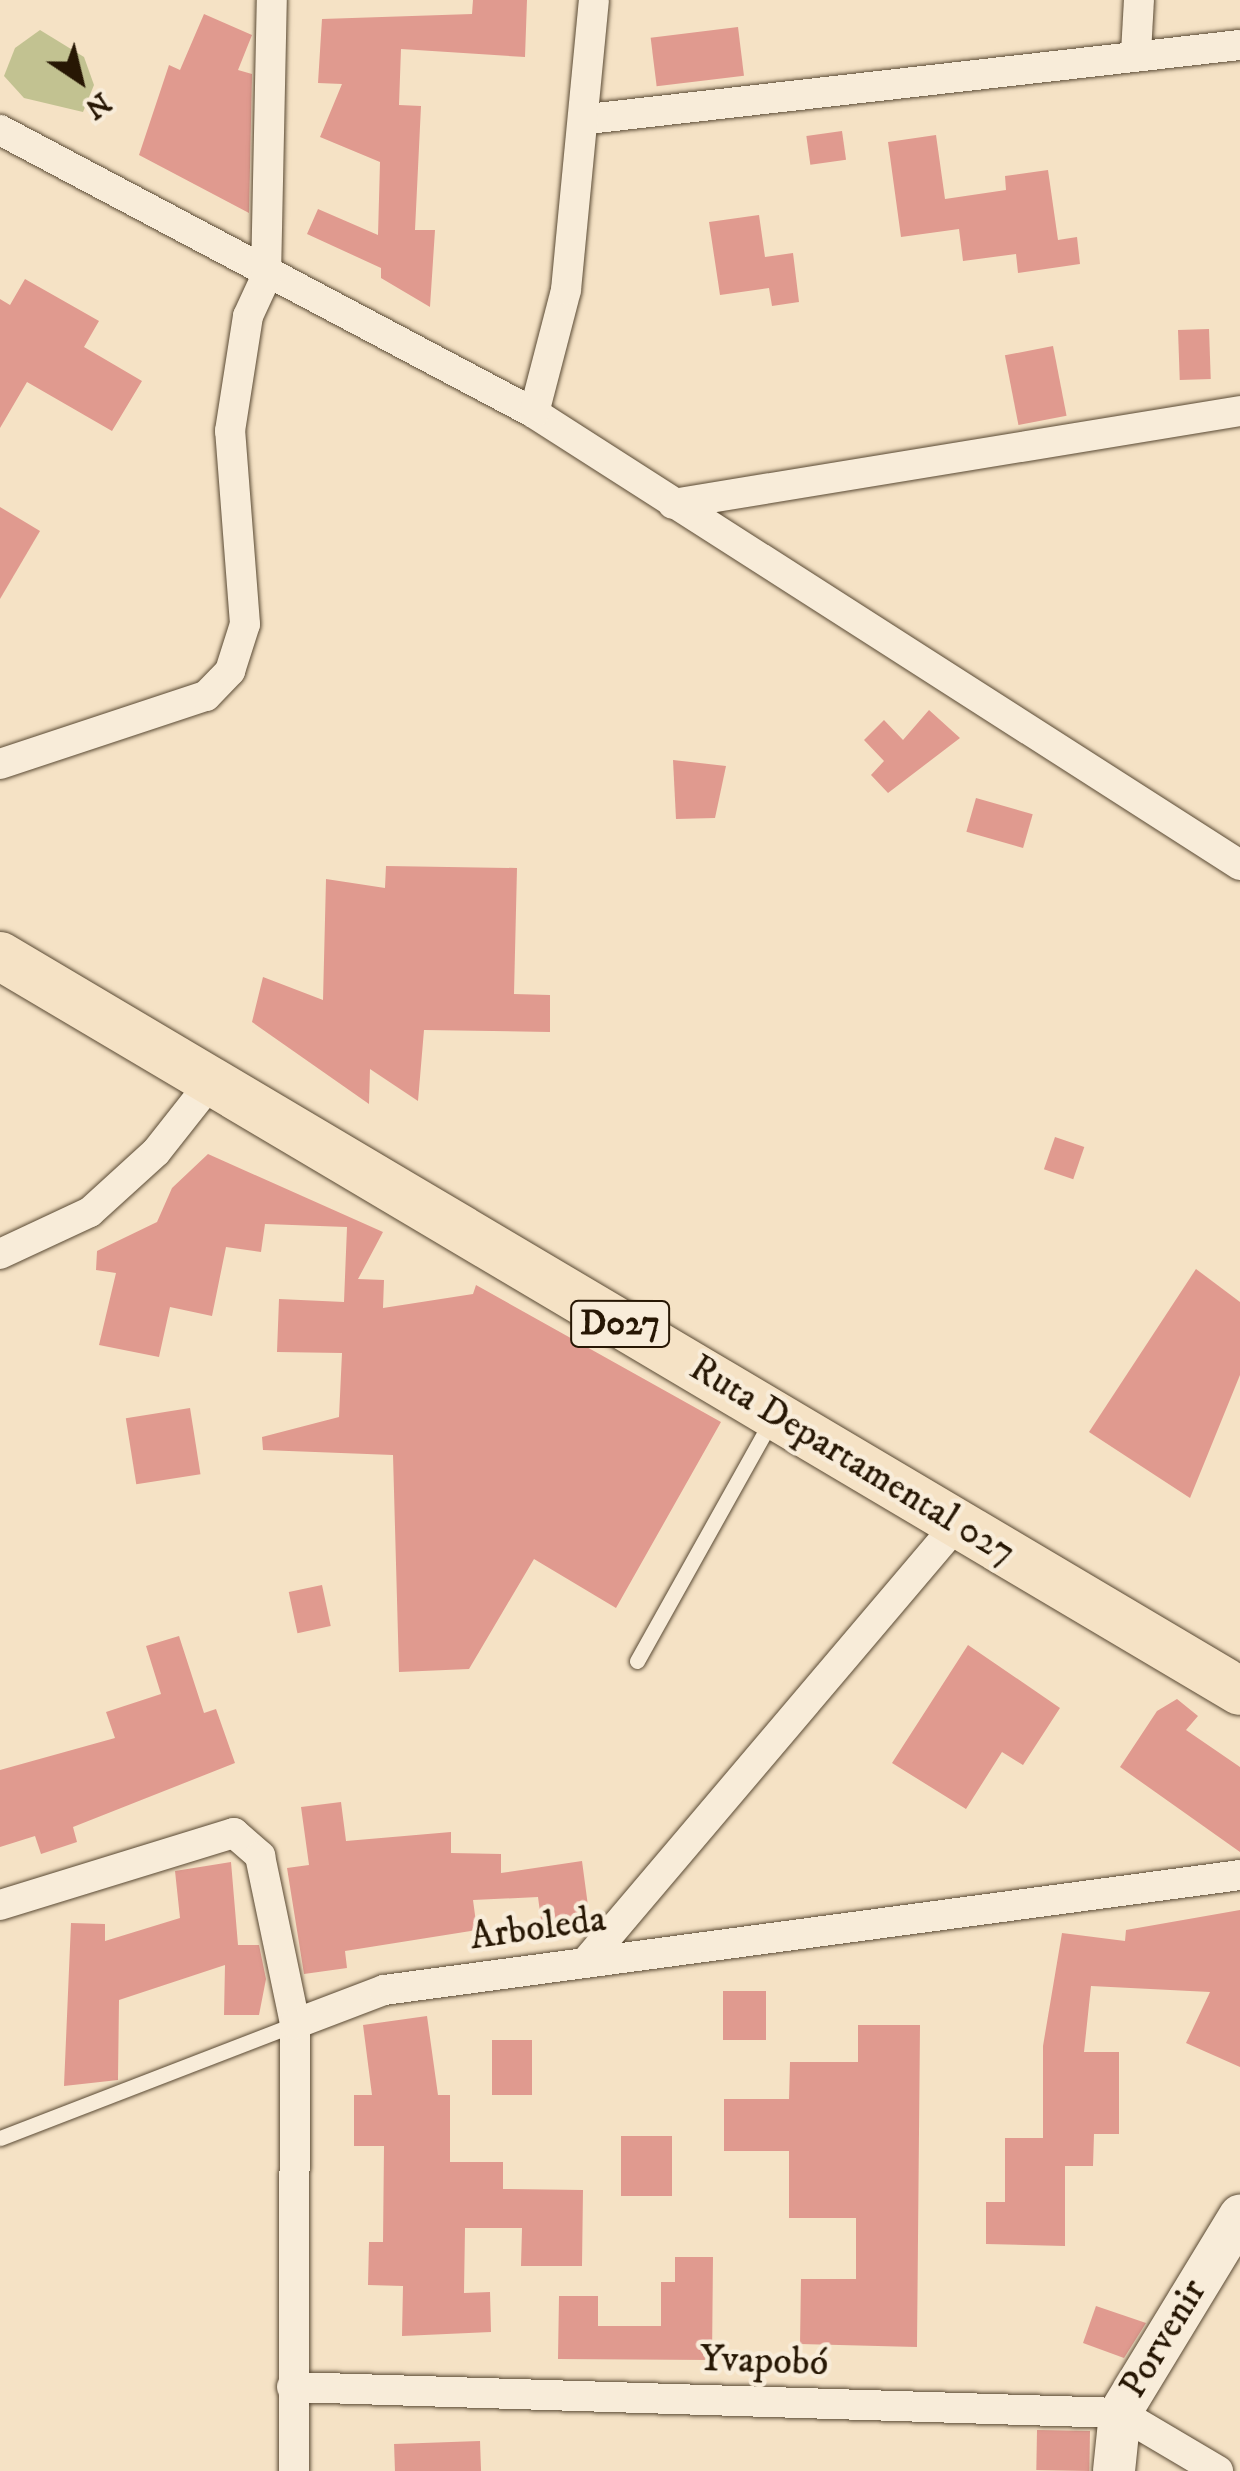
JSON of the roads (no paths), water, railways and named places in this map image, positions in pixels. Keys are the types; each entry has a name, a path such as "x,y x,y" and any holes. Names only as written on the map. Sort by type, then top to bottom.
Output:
{"main road":[{"name":"Ruta Departamental 027","path":"0,956 1240,1690"}],"street":[{"path":"0,764 206,696 230,671 245,624 230,430 248,316 266,277 272,0"},
{"path":"534,413 556,354 588,119 594,0"},
{"path":"1136,52 1139,0"},
{"path":"588,119 1136,52 1240,45"},
{"path":"0,130 266,277 534,413 673,504 911,647 1240,864"},
{"path":"673,504 1240,412"},
{"path":"0,1254 90,1212 156,1152 212,1082"},
{"path":"585,1963 958,1522"},
{"path":"0,1906 234,1833 260,1856 295,2024 294,2471"},
{"name":"Arboleda","path":"295,2024 384,1990 1240,1875"},
{"name":"Porvenir","path":"1114,2471 1120,2413 1240,2216"},
{"name":"Yvapobó","path":"292,2387 1120,2413 1218,2471"}],"lane":[{"path":"637,1661 774,1415"},
{"path":"0,2138 295,2024"}]}
